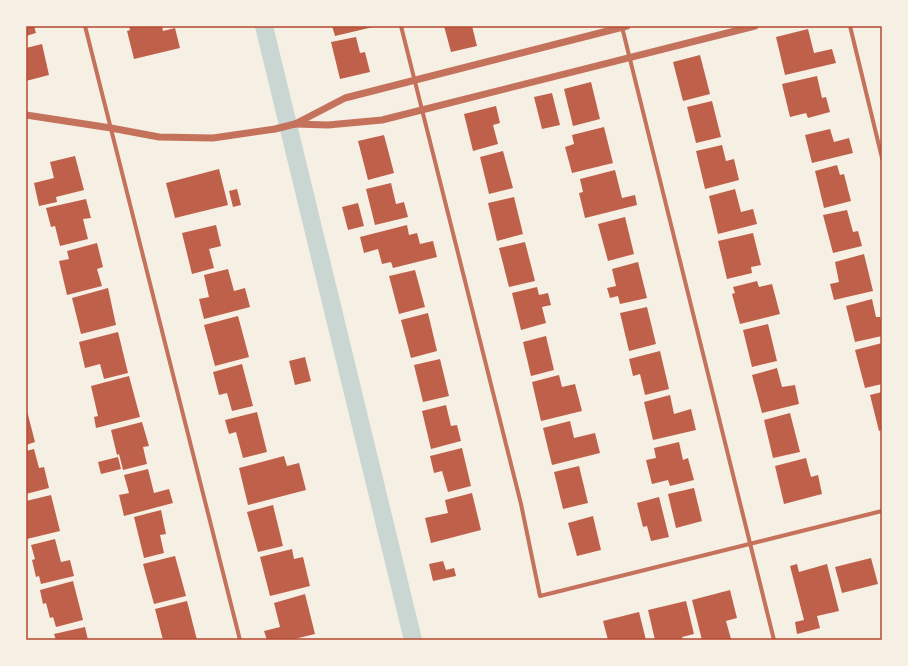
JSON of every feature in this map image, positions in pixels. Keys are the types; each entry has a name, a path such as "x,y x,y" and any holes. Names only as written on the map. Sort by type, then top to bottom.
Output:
{"street":[{"path":"85,26 240,640"},
{"path":"401,26 521,504 540,596 882,511"},
{"path":"26,115 159,137 213,138 275,129 295,124 345,98 623,26 629,58 774,640"},
{"path":"295,124 328,125 374,121 755,26"},
{"path":"850,26 882,158"}],"building":[{"path":"26,26 34,26 36,33 26,36"},
{"path":"129,26 162,26 163,31 175,28 180,48 134,59 127,31 130,30"},
{"path":"332,26 373,26 373,27 335,36"},
{"path":"444,26 472,26 477,46 451,52"},
{"path":"808,29 814,53 832,49 836,63 785,75 776,37"},
{"path":"356,37 360,53 365,52 370,72 340,79 331,42"},
{"path":"42,44 49,75 26,81 26,48"},
{"path":"700,55 710,94 683,101 673,62"},
{"path":"817,76 822,98 826,97 830,112 808,118 806,113 790,117 782,84"},
{"path":"591,82 600,119 573,126 564,89"},
{"path":"552,93 560,125 542,129 534,97"},
{"path":"712,101 721,137 696,143 687,107"},
{"path":"496,106 500,123 493,125 498,144 473,151 464,114"},
{"path":"604,127 613,163 572,173 565,147 574,144 572,135"},
{"path":"830,129 834,142 849,138 853,153 812,163 805,135"},
{"path":"384,135 394,173 368,180 358,141"},
{"path":"722,145 726,161 734,159 739,180 705,189 696,151"},
{"path":"503,151 513,188 489,194 480,157"},
{"path":"75,156 84,190 56,197 57,202 39,206 34,183 54,178 50,162"},
{"path":"837,165 840,175 844,174 851,201 824,208 815,171"},
{"path":"219,169 228,205 175,218 166,183"},
{"path":"615,170 622,198 635,195 637,205 585,218 579,193 583,192 580,179"},
{"path":"391,183 396,204 404,202 408,217 375,225 366,189"},
{"path":"237,189 241,205 233,207 229,191"},
{"path":"735,189 741,212 753,209 757,224 718,234 709,196"},
{"path":"514,197 523,234 497,241 488,203"},
{"path":"86,199 91,218 83,219 88,239 60,246 55,226 51,227 46,208"},
{"path":"358,203 364,226 348,230 342,207"},
{"path":"847,210 853,232 858,231 862,246 833,253 823,215"},
{"path":"625,217 634,254 608,261 598,224"},
{"path":"216,225 221,246 209,249 214,268 192,274 182,233"},
{"path":"407,225 409,235 417,233 420,244 433,241 437,257 393,268 391,262 382,264 378,249 364,253 360,237"},
{"path":"753,233 761,265 751,267 752,273 727,279 718,241"},
{"path":"525,242 535,281 509,287 499,248"},
{"path":"97,243 103,267 97,269 102,286 67,295 59,261 69,259 67,251"},
{"path":"864,254 873,291 834,300 830,284 839,282 835,262"},
{"path":"638,262 647,298 620,304 618,296 610,298 607,288 616,286 612,269"},
{"path":"228,269 234,291 245,288 250,307 204,319 199,299 209,297 204,275"},
{"path":"415,270 425,307 399,314 389,276"},
{"path":"757,281 759,287 772,284 780,314 740,324 732,294 735,293 733,287"},
{"path":"537,287 539,295 548,293 551,305 542,307 546,323 521,330 512,293"},
{"path":"108,288 116,325 81,334 72,298"},
{"path":"872,299 876,317 880,317 882,324 882,336 855,342 846,306"},
{"path":"647,307 656,344 629,351 620,313"},
{"path":"428,313 437,351 411,358 401,320"},
{"path":"238,316 249,357 215,366 204,325"},
{"path":"768,324 777,361 752,367 743,330"},
{"path":"118,332 128,373 104,379 100,364 85,368 79,342"},
{"path":"546,336 554,370 531,376 523,342"},
{"path":"882,343 882,384 865,388 855,350"},
{"path":"660,351 669,389 645,395 640,374 633,376 629,359"},
{"path":"305,357 311,381 295,385 289,361"},
{"path":"440,359 449,396 423,402 414,365"},
{"path":"242,364 253,406 232,411 227,393 219,395 213,372"},
{"path":"777,368 782,387 795,385 799,404 762,413 752,375"},
{"path":"559,375 562,387 575,384 582,411 541,421 532,382"},
{"path":"129,376 140,417 96,428 94,417 98,416 91,386"},
{"path":"882,392 882,430 879,431 870,395"},
{"path":"670,395 674,414 691,409 696,430 653,440 644,402"},
{"path":"446,405 451,426 457,425 461,441 431,449 422,411"},
{"path":"26,407 35,442 26,445"},
{"path":"257,412 267,452 243,458 236,432 229,434 225,420"},
{"path":"790,413 800,452 773,458 764,420"},
{"path":"570,421 574,438 595,433 600,453 552,465 543,428"},
{"path":"142,422 149,446 143,447 147,464 123,470 119,454 117,455 111,430"},
{"path":"679,442 683,460 688,458 694,480 670,486 668,480 652,484 646,460 656,458 654,448"},
{"path":"462,448 471,486 448,492 442,471 434,473 430,456"},
{"path":"34,449 39,468 44,467 49,488 26,494 26,451"},
{"path":"284,456 287,466 299,463 306,490 248,505 239,468"},
{"path":"118,457 121,469 101,474 98,462"},
{"path":"806,458 811,477 818,475 822,494 784,504 775,466"},
{"path":"579,466 588,503 563,509 554,472"},
{"path":"148,469 154,493 169,489 173,503 124,516 119,495 129,493 124,475"},
{"path":"694,488 702,521 676,528 668,494"},
{"path":"472,493 481,530 431,543 425,518 448,513 445,500"},
{"path":"51,495 60,531 27,539 26,501"},
{"path":"659,497 669,537 651,541 647,526 643,527 637,503"},
{"path":"273,505 283,546 258,552 247,512"},
{"path":"161,510 166,534 160,535 164,553 144,558 134,517"},
{"path":"593,516 601,550 577,556 568,523"},
{"path":"55,539 61,562 70,560 74,576 41,584 39,576 36,577 32,560 35,559 31,545"},
{"path":"292,549 294,559 303,557 310,586 270,596 260,557"},
{"path":"175,556 186,596 154,604 143,564"},
{"path":"871,558 878,584 842,593 835,567"},
{"path":"443,561 446,570 454,568 456,576 433,581 429,564"},
{"path":"797,564 799,572 827,564 839,611 817,616 820,628 797,634 795,622 804,620 790,566"},
{"path":"73,581 83,620 56,627 53,617 50,618 46,603 43,604 40,590"},
{"path":"730,590 737,618 726,621 731,639 702,640 692,600"},
{"path":"305,594 315,634 290,640 267,640 264,631 280,627 274,603"},
{"path":"187,601 197,640 163,640 155,609"},
{"path":"686,601 694,634 682,637 683,640 655,640 648,610"},
{"path":"639,612 646,640 608,640 603,621"},
{"path":"85,627 88,640 56,640 54,634"}],"waterway":[{"path":"264,26 413,640"}]}
